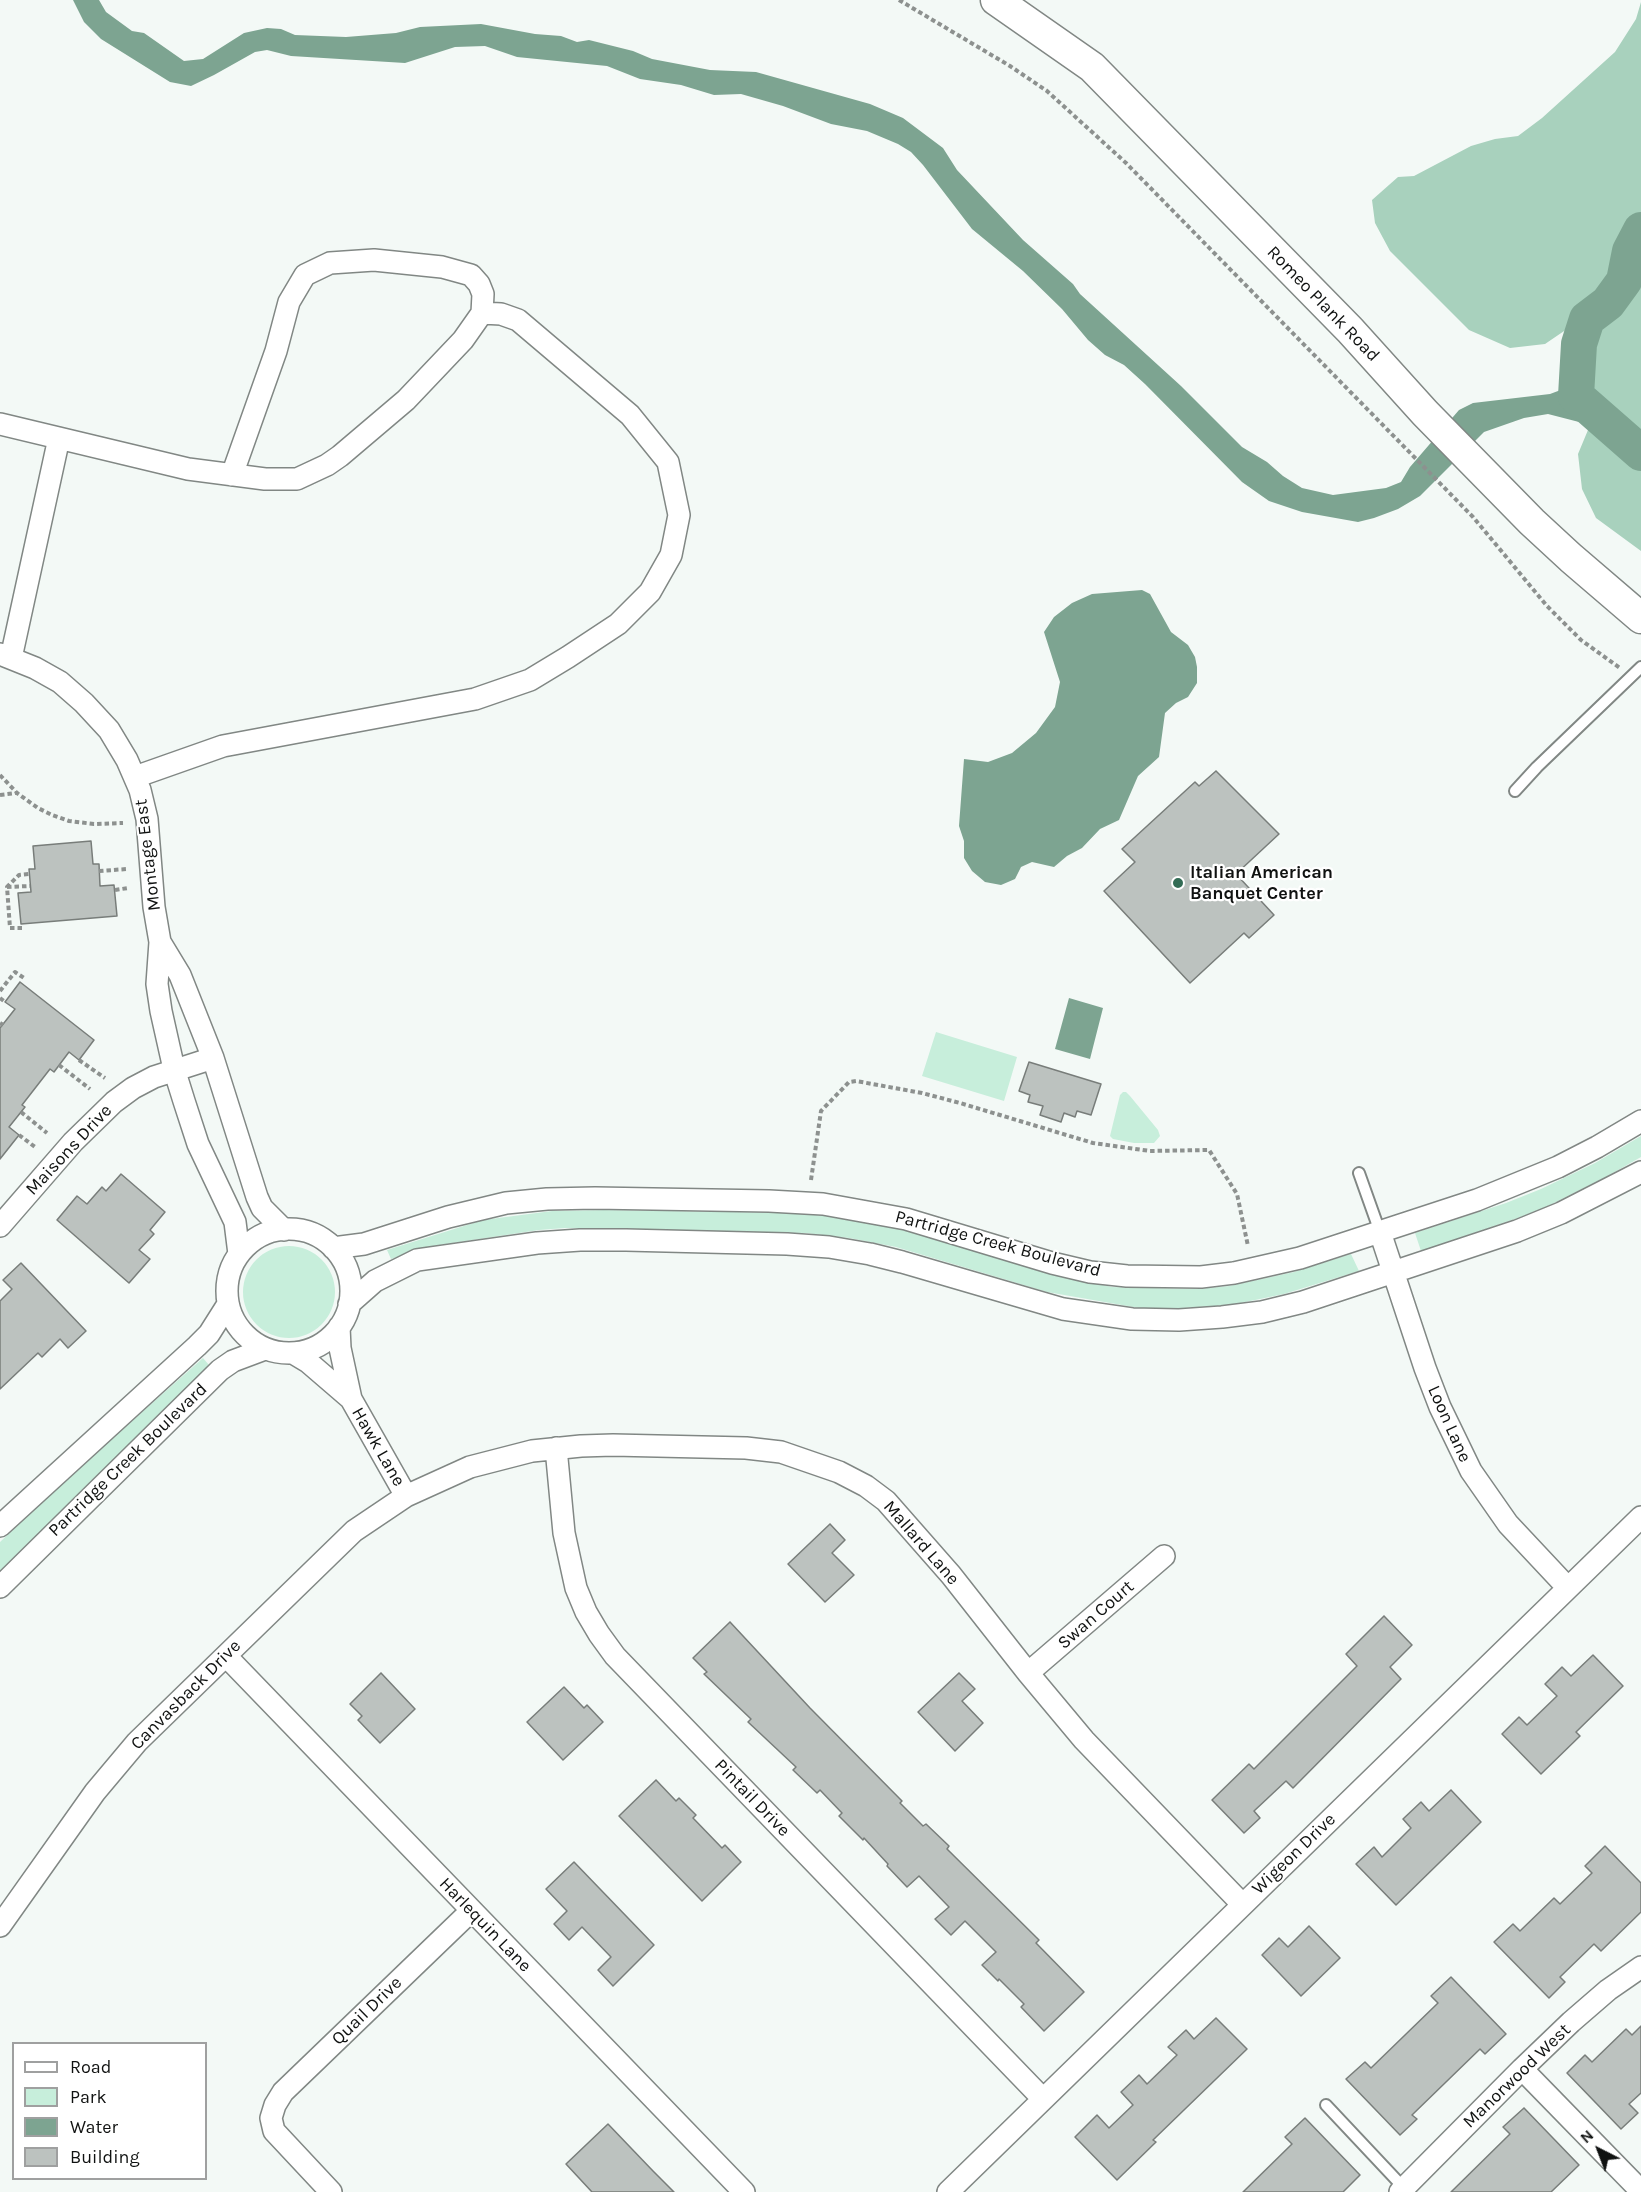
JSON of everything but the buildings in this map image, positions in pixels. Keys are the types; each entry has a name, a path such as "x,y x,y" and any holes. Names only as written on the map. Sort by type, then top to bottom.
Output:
{"main road":[{"name":"Romeo Plank Road","path":"996,0 1092,67 1350,330 1425,413 1481,470 1571,558 1641,618"}],"street":[{"path":"0,424 188,468 232,475 265,479 297,479 327,465 406,400 463,340 482,314 483,294 479,284 471,275 442,267 374,260 330,263 305,275 290,302 276,351 232,475"},
{"path":"135,777 223,746 475,699 530,680 618,624 650,592 671,555 679,514 668,462 630,415 518,320 501,314 482,314"},
{"path":"5,656 59,438"},
{"name":"Montage East","path":"5,656 35,668 60,682 84,703 109,730 128,760 135,777 147,819 154,907 160,942 157,984 174,1069 198,1144 235,1222 239,1254"},
{"name":"Montage East","path":"160,942 180,975 213,1058 251,1184 262,1208 284,1230"},
{"name":"Maisons Drive","path":"0,1226 94,1120 133,1088 174,1069 213,1058"},
{"name":"Partridge Creek Boulevard","path":"333,1248 364,1244 448,1217 496,1205 547,1199 769,1202 823,1204 906,1219 1052,1263 1090,1272 1155,1277 1201,1277 1245,1271 1300,1258 1477,1200 1522,1183 1597,1147 1641,1121"},
{"path":"349,1304 375,1281 417,1260 517,1245 580,1240 787,1244 829,1247 902,1262 1063,1309 1132,1319 1179,1320 1222,1317 1262,1312 1304,1302 1517,1231 1561,1214 1641,1172"},
{"path":"284,1230 310,1233 333,1248 340,1257 350,1280 349,1304 339,1327 320,1344 293,1353 279,1353 252,1342 241,1331 228,1304 228,1278 239,1254 259,1237 284,1230"},
{"name":"Loon Lane","path":"1380,1232 1425,1368 1440,1407 1471,1471 1508,1524 1568,1588"},
{"name":"Partridge Creek Boulevard","path":"0,1526 197,1346 209,1334 228,1304"},
{"name":"Hawk Lane","path":"339,1327 340,1348 351,1399 406,1496"},
{"name":"Partridge Creek Boulevard","path":"0,1587 220,1371 234,1361 265,1349"},
{"name":"Hawk Lane","path":"293,1353 308,1362 351,1399"},
{"name":"Mallard Lane","path":"406,1496 470,1467 502,1457 556,1448 613,1445 746,1448 781,1452 839,1472 886,1500 905,1520 1084,1740 1242,1904"},
{"name":"Pintail Drive","path":"556,1448 564,1533 576,1588 594,1627 615,1656 1043,2099"},
{"name":"Canvasback Drive","path":"0,1926 115,1767 137,1742 354,1531 406,1496"},
{"name":"Wigeon Drive","path":"948,2192 1641,1517"},
{"name":"Swan Court","path":"1028,1673 1164,1556"},
{"name":"Harlequin Lane","path":"226,1656 744,2192"},
{"name":"Quail Drive","path":"331,2192 274,2131 271,2118 275,2105 284,2092 471,1911"},
{"name":"Manorwood West","path":"1402,2190 1522,2069 1608,1990 1641,1967"},
{"path":"1522,2069 1641,2191"}],"lane":[{"path":"1515,791 1537,767 1641,668"},
{"path":"1359,1173 1380,1232"},
{"path":"1326,2105 1402,2190"}],"path":[{"path":"899,0 1010,66 1047,91 1126,163 1455,498 1490,536 1547,606 1604,657 1633,676"},
{"path":"0,777 38,808 69,820 94,824 123,823"},
{"path":"0,795 17,793"},
{"path":"99,871 126,869"},
{"path":"7,886 19,875 29,874"},
{"path":"7,886 30,886"},
{"path":"7,886 10,928 22,928"},
{"path":"115,890 128,888"},
{"path":"0,991 15,972 24,978"},
{"path":"0,998 5,1002"},
{"path":"79,1060 105,1078"},
{"path":"59,1065 90,1089"},
{"path":"811,1180 821,1111 849,1082 856,1081 922,1093 1094,1143 1150,1151 1209,1150 1237,1194 1248,1246"},
{"path":"21,1112 47,1133"},
{"path":"19,1135 35,1147"}],"green space":[{"path":"936,1032 1017,1057 1004,1101 922,1076"},
{"path":"1123,1092 1130,1096 1158,1130 1160,1136 1154,1143 1134,1143 1113,1139 1110,1136 1120,1095"},
{"path":"1641,1136 1641,1157 1606,1177 1546,1207 1421,1251 1415,1233 1541,1189 1595,1163"},
{"path":"552,1211 796,1213 845,1218 905,1230 1033,1269 1112,1287 1197,1289 1229,1286 1294,1272 1351,1254 1359,1271 1284,1294 1231,1305 1139,1308 1047,1292 896,1247 805,1233 565,1228 433,1246 391,1259 387,1250 483,1220"},
{"path":"289,1246 307,1250 321,1260 331,1274 335,1292 331,1310 321,1324 307,1334 289,1338 271,1334 257,1324 247,1310 243,1292 247,1274 257,1260 271,1250"},
{"path":"203,1358 209,1365 0,1571 0,1542 62,1483"}],"shaded area":[{"path":"1641,2 1641,551 1596,518 1582,489 1578,454 1588,430 1590,374 1587,346 1570,327 1545,344 1510,348 1469,330 1390,251 1375,223 1372,200 1398,177 1414,176 1471,146 1495,139 1518,136 1542,118 1615,52 1636,19"}],"water":[{"path":"73,0 99,0 106,12 132,31 144,33 184,61 203,59 244,33 267,28 281,29 295,35 346,37 396,33 420,27 481,24 535,34 561,36 577,42 589,40 633,51 652,59 710,70 756,72 870,104 903,118 943,148 957,170 1023,240 1073,284 1080,294 1181,386 1242,447 1302,488 1333,495 1386,488 1401,482 1410,467 1459,410 1473,403 1550,394 1566,388 1567,383 1579,422 1548,414 1524,418 1484,432 1420,496 1398,509 1374,518 1358,522 1302,512 1269,501 1242,482 1145,384 1124,365 1105,355 1088,340 1062,309 1023,271 972,229 911,152 867,131 831,124 783,106 741,94 714,95 681,85 640,79 607,66 517,57 485,46 455,47 405,63 291,56 267,50 255,52 191,86 170,82 101,39 84,22"},
{"path":"1142,590 1150,594 1171,632 1188,645 1195,657 1197,667 1197,683 1188,697 1176,703 1165,713 1159,757 1138,776 1119,820 1100,829 1082,848 1067,856 1054,867 1032,862 1021,867 1015,879 1001,885 985,882 972,871 964,858 964,841 959,826 964,759 988,762 1012,753 1036,733 1055,707 1060,682 1044,632 1054,617 1072,603 1092,594"},
{"path":"1069,998 1103,1008 1090,1059 1055,1049"}],"waterway":[{"path":"1641,230 1630,251 1624,281 1608,303 1587,319 1579,344 1576,396 1641,453"},
{"path":"1563,398 1576,396"}],"place":[{"name":"Italian American Banquet Center","path":"1178,883"}]}
